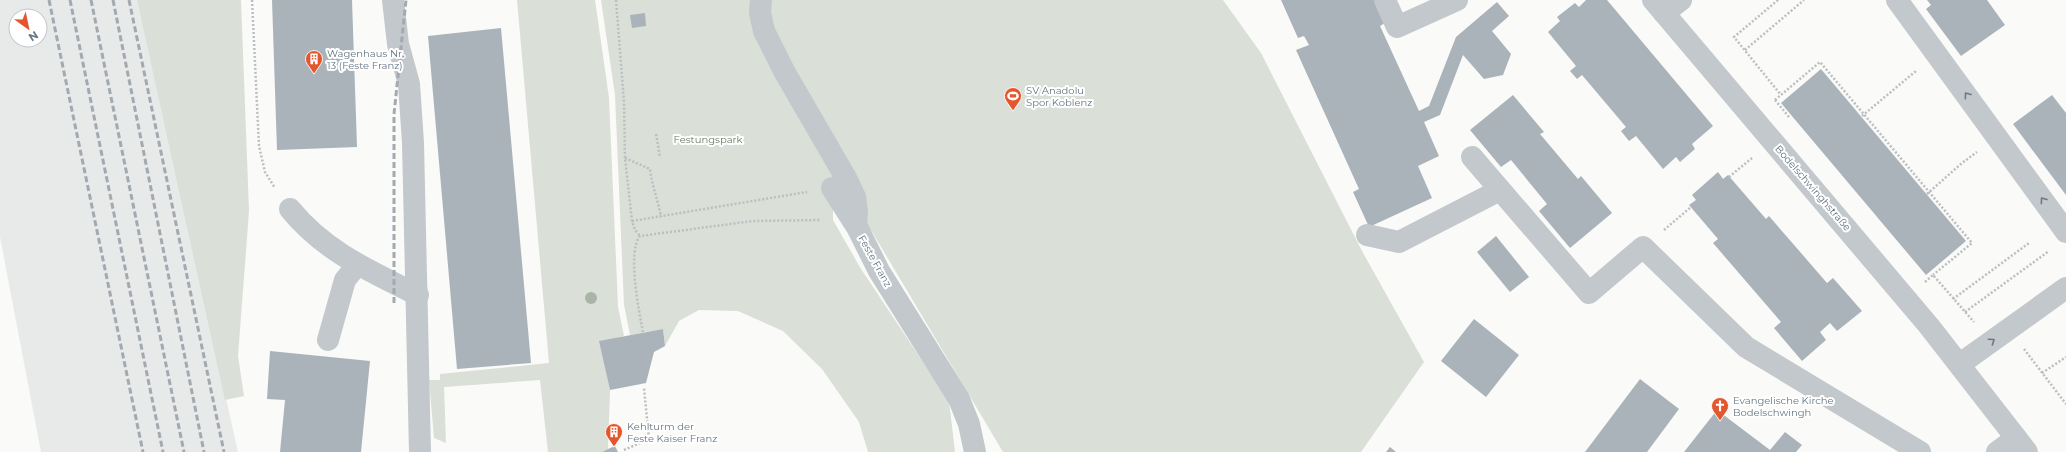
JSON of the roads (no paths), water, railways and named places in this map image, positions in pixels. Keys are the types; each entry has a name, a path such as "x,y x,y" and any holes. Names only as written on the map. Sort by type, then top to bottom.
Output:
{"street":[{"path":"392,0 398,44 409,84 413,143 418,295 420,452"},
{"name":"Feste Franz","path":"761,0 760,13 764,31 784,71 846,178 855,197 857,212 856,225 879,271 959,399 969,424 975,452"},
{"path":"1385,0 1397,27 1456,0"},
{"name":"Bodelschwinghstraße","path":"1681,0 1659,6 1878,264 1960,364 2021,445 1997,452"},
{"path":"1897,0 2060,240"},
{"path":"1472,157 1589,293 1643,247 1746,347 1920,452"},
{"path":"832,188 856,225"},
{"path":"1367,235 1399,242 1500,190"},
{"path":"290,209 311,232 334,251 357,265 418,295"},
{"path":"328,340 345,280 357,265"},
{"path":"1960,364 2066,288"}],"railway":[{"path":"49,0 143,452"},
{"path":"70,0 163,452"},
{"path":"91,0 184,452"},
{"path":"113,0 204,452"},
{"path":"129,0 224,452"},
{"path":"394,303 394,114 406,0"}],"place":[{"name":"Wagenhaus Nr. 13 (Feste Franz)","path":"314,74"},
{"name":"SV Anadolu Spor Koblenz","path":"1013,111"},
{"name":"Evangelische Kirche Bodelschwingh","path":"1720,421"},
{"name":"Kehlturm der Feste Kaiser Franz","path":"614,447"}],"park label":[{"name":"Festungspark","path":"708,139"}]}
